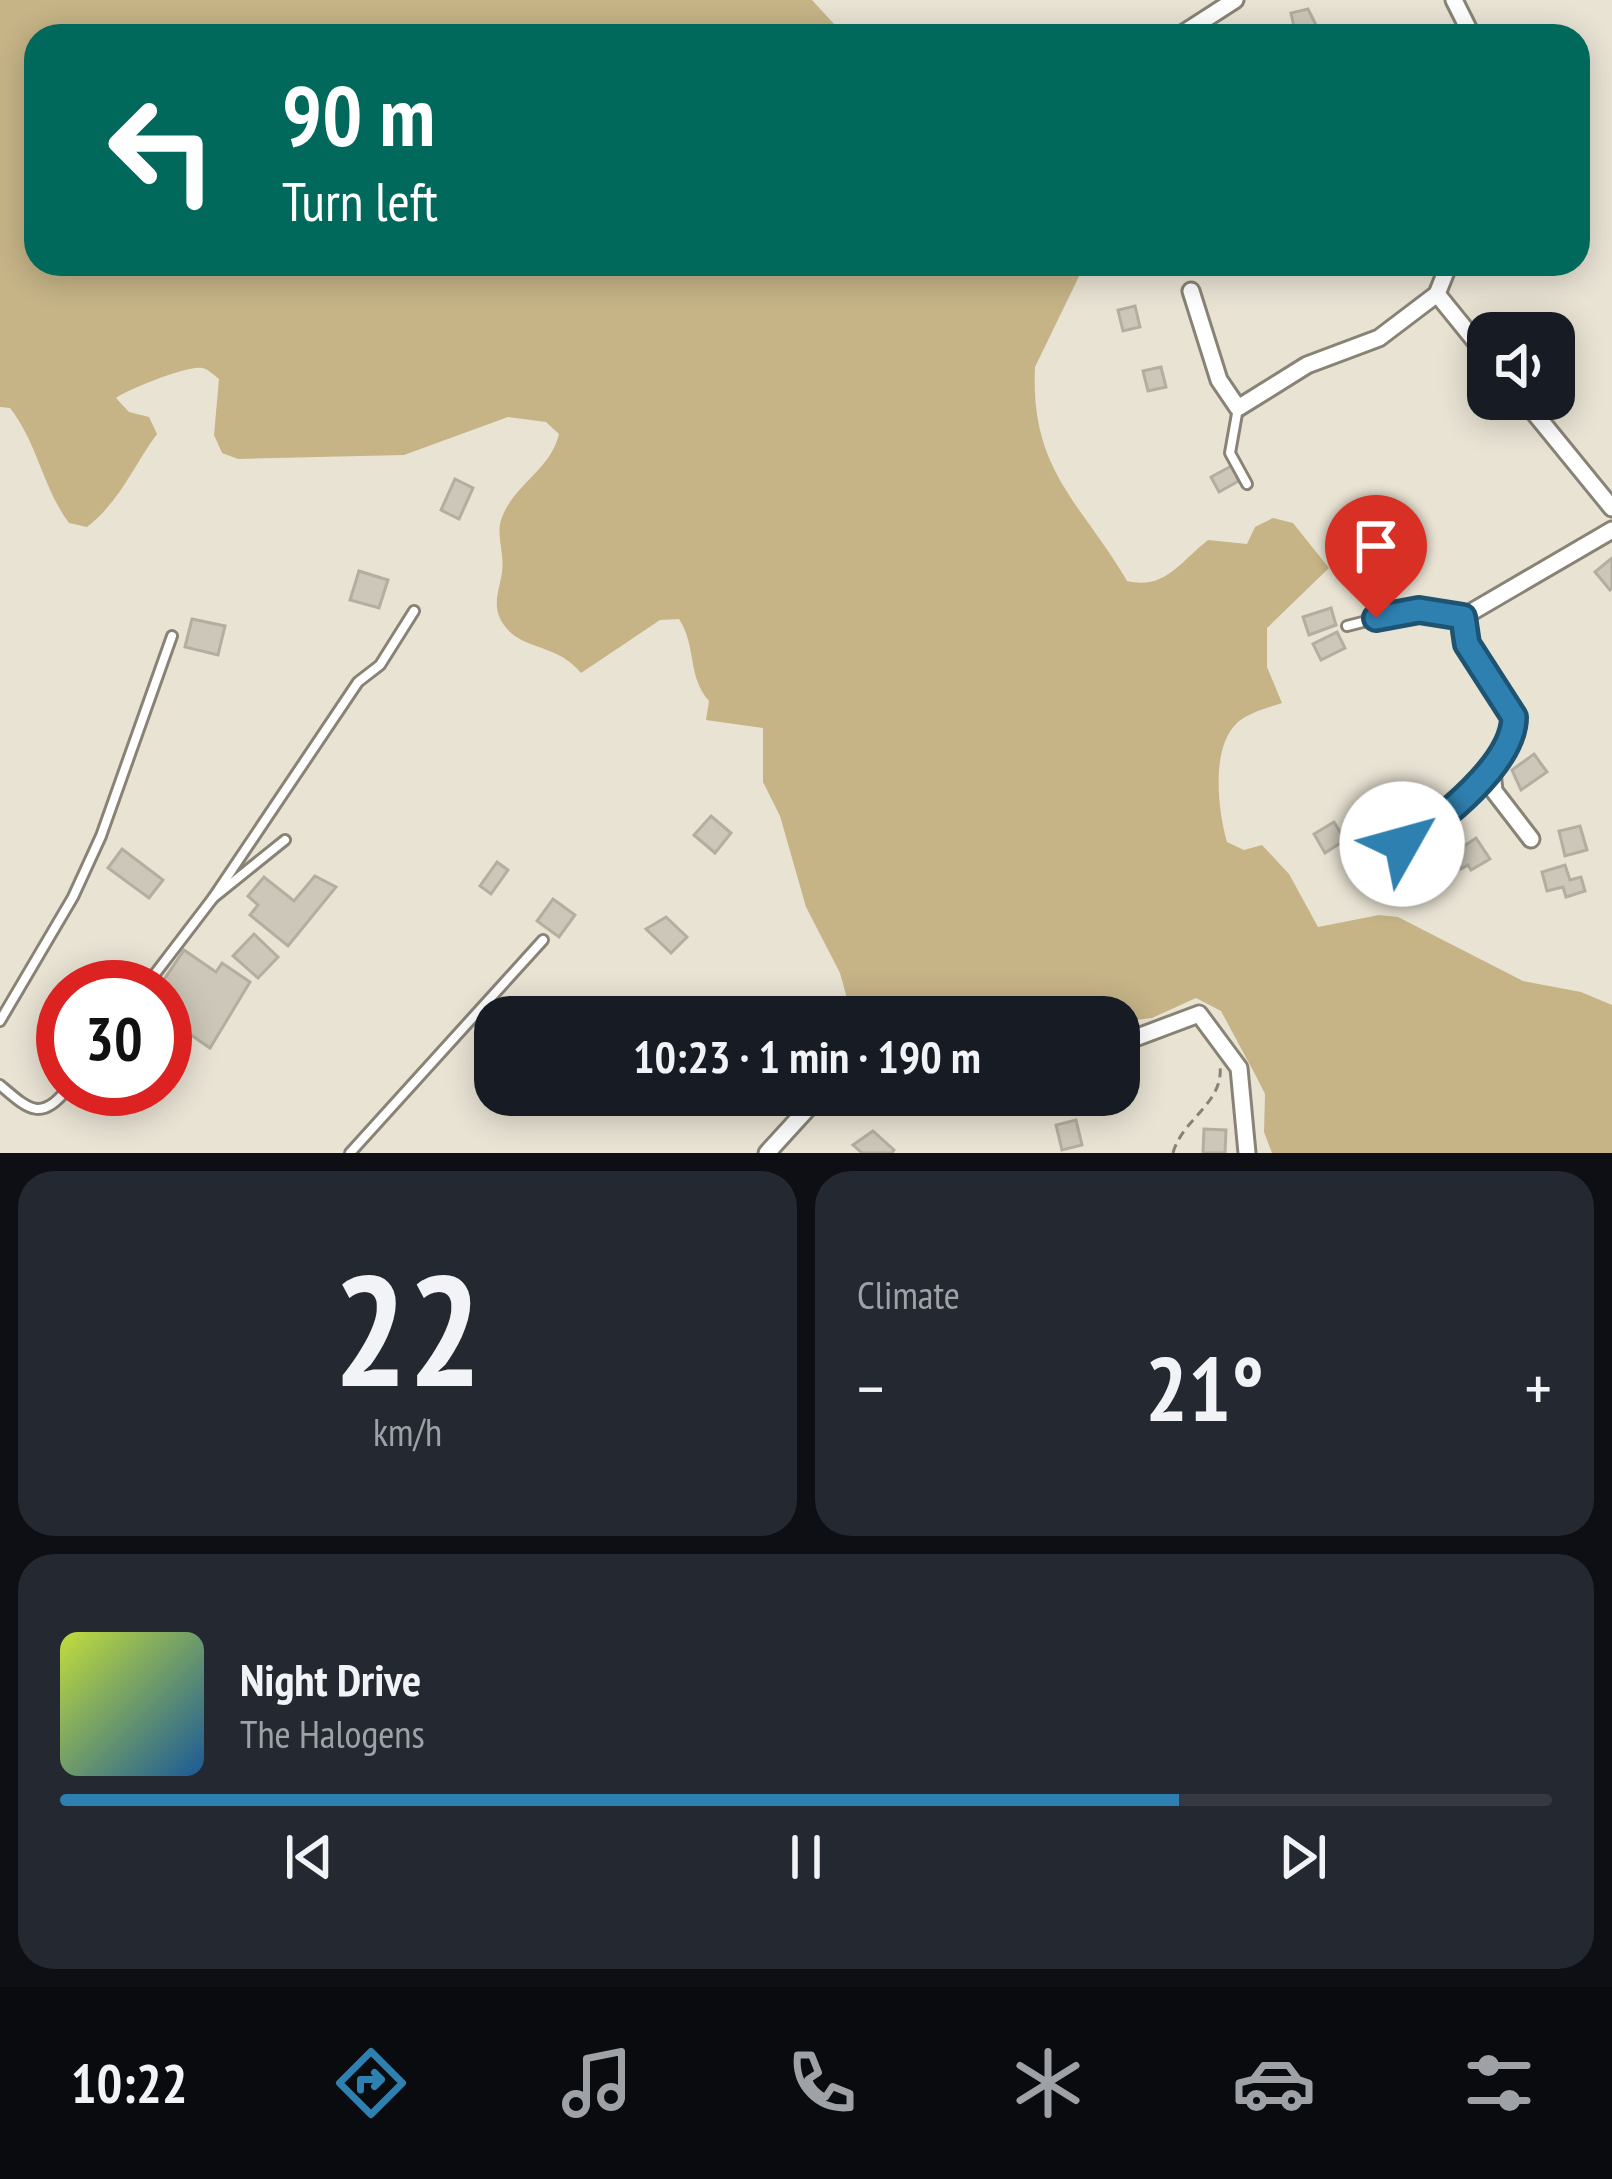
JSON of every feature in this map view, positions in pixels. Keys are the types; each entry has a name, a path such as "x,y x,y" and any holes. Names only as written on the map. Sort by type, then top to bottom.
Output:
{"street":[{"path":"1211,6 1234,0"},
{"path":"1191,291 1219,380 1238,408 1307,364 1379,338 1436,294 1444,276"},
{"path":"1436,294 1467,332"},
{"path":"1539,420 1612,508"},
{"path":"1351,840 1402,844 1492,771 1514,729 1514,717 1467,644 1463,617 1612,530"},
{"path":"1492,771 1493,791 1531,839"},
{"path":"1140,1036 1199,1014 1239,1068 1247,1153"},
{"path":"767,1153 801,1116"}],"lane":[{"path":"1238,408 1230,453 1247,484"},
{"path":"166,960 358,682 380,664 414,611"},
{"path":"1347,626 1406,611 1463,617"},
{"path":"0,1021 101,836 172,635"},
{"path":"213,898 285,840"},
{"path":"350,1153 543,940"},
{"path":"0,1085 22,1106 36,1111"}],"path":[{"path":"1173,1153 1184,1130 1212,1100 1222,1079 1220,1063"}],"shaded area":[{"path":"0,0 812,0 834,24 24,24 24,276 1079,276 1035,367 1036,403 1050,460 1127,581 1162,578 1208,540 1247,544 1255,527 1273,518 1293,523 1329,568 1267,628 1267,667 1282,703 1238,722 1223,747 1219,797 1227,842 1244,850 1262,845 1289,874 1318,927 1379,915 1398,917 1523,981 1581,992 1612,1005 1612,1153 1272,1153 1264,1132 1265,1094 1221,1011 1196,998 1140,1019 1140,996 846,996 840,973 806,907 780,816 763,782 763,728 706,720 709,701 698,682 679,619 660,620 581,673 561,656 511,633 500,618 500,524 515,495 555,446 559,434 546,422 508,417 404,455 238,459 222,453 214,435 219,379 202,368 185,370 116,398 129,412 149,417 157,434 117,495 87,527 69,523 10,408 0,407"}],"building":[{"path":"1308,9 1316,24 1293,24 1291,13"},
{"path":"1135,306 1140,327 1123,331 1118,310"},
{"path":"1161,367 1166,387 1148,391 1143,371"},
{"path":"1235,464 1244,478 1219,492 1211,477"},
{"path":"455,479 473,488 459,519 441,510"},
{"path":"1612,558 1612,588 1610,590 1595,572"},
{"path":"1377,563 1387,578 1374,587 1364,571"},
{"path":"359,571 388,580 379,608 350,600"},
{"path":"1331,608 1336,625 1309,635 1303,617"},
{"path":"192,619 225,626 218,655 185,647"},
{"path":"1337,632 1345,648 1321,660 1313,644"},
{"path":"1534,754 1547,772 1521,790 1512,770"},
{"path":"711,816 731,833 715,853 694,835"},
{"path":"1334,822 1345,840 1325,853 1314,834"},
{"path":"1580,826 1587,850 1565,856 1559,831"},
{"path":"1476,838 1490,859 1471,870 1468,865 1461,869 1452,854"},
{"path":"122,849 163,880 149,898 108,868"},
{"path":"1361,852 1374,871 1362,879 1349,861"},
{"path":"497,862 508,870 491,894 480,886"},
{"path":"1565,865 1570,880 1581,877 1585,891 1566,897 1563,887 1547,891 1542,872"},
{"path":"315,876 336,887 288,946 250,915 258,905 248,896 264,877 294,901"},
{"path":"553,899 575,915 559,937 537,921"},
{"path":"666,917 687,937 671,953 646,929"},
{"path":"254,934 278,957 258,978 233,956"},
{"path":"184,950 216,972 222,963 250,982 210,1048 192,1036 192,960 177,960"},
{"path":"1076,1120 1082,1145 1062,1150 1056,1125"},
{"path":"1204,1129 1226,1130 1225,1153 1203,1153"},
{"path":"873,1131 892,1153 862,1153 853,1145"}],"route":[{"path":"1376,618 1419,610 1463,617 1467,644 1510,704 1514,717 1514,729 1492,771 1402,844"}]}
